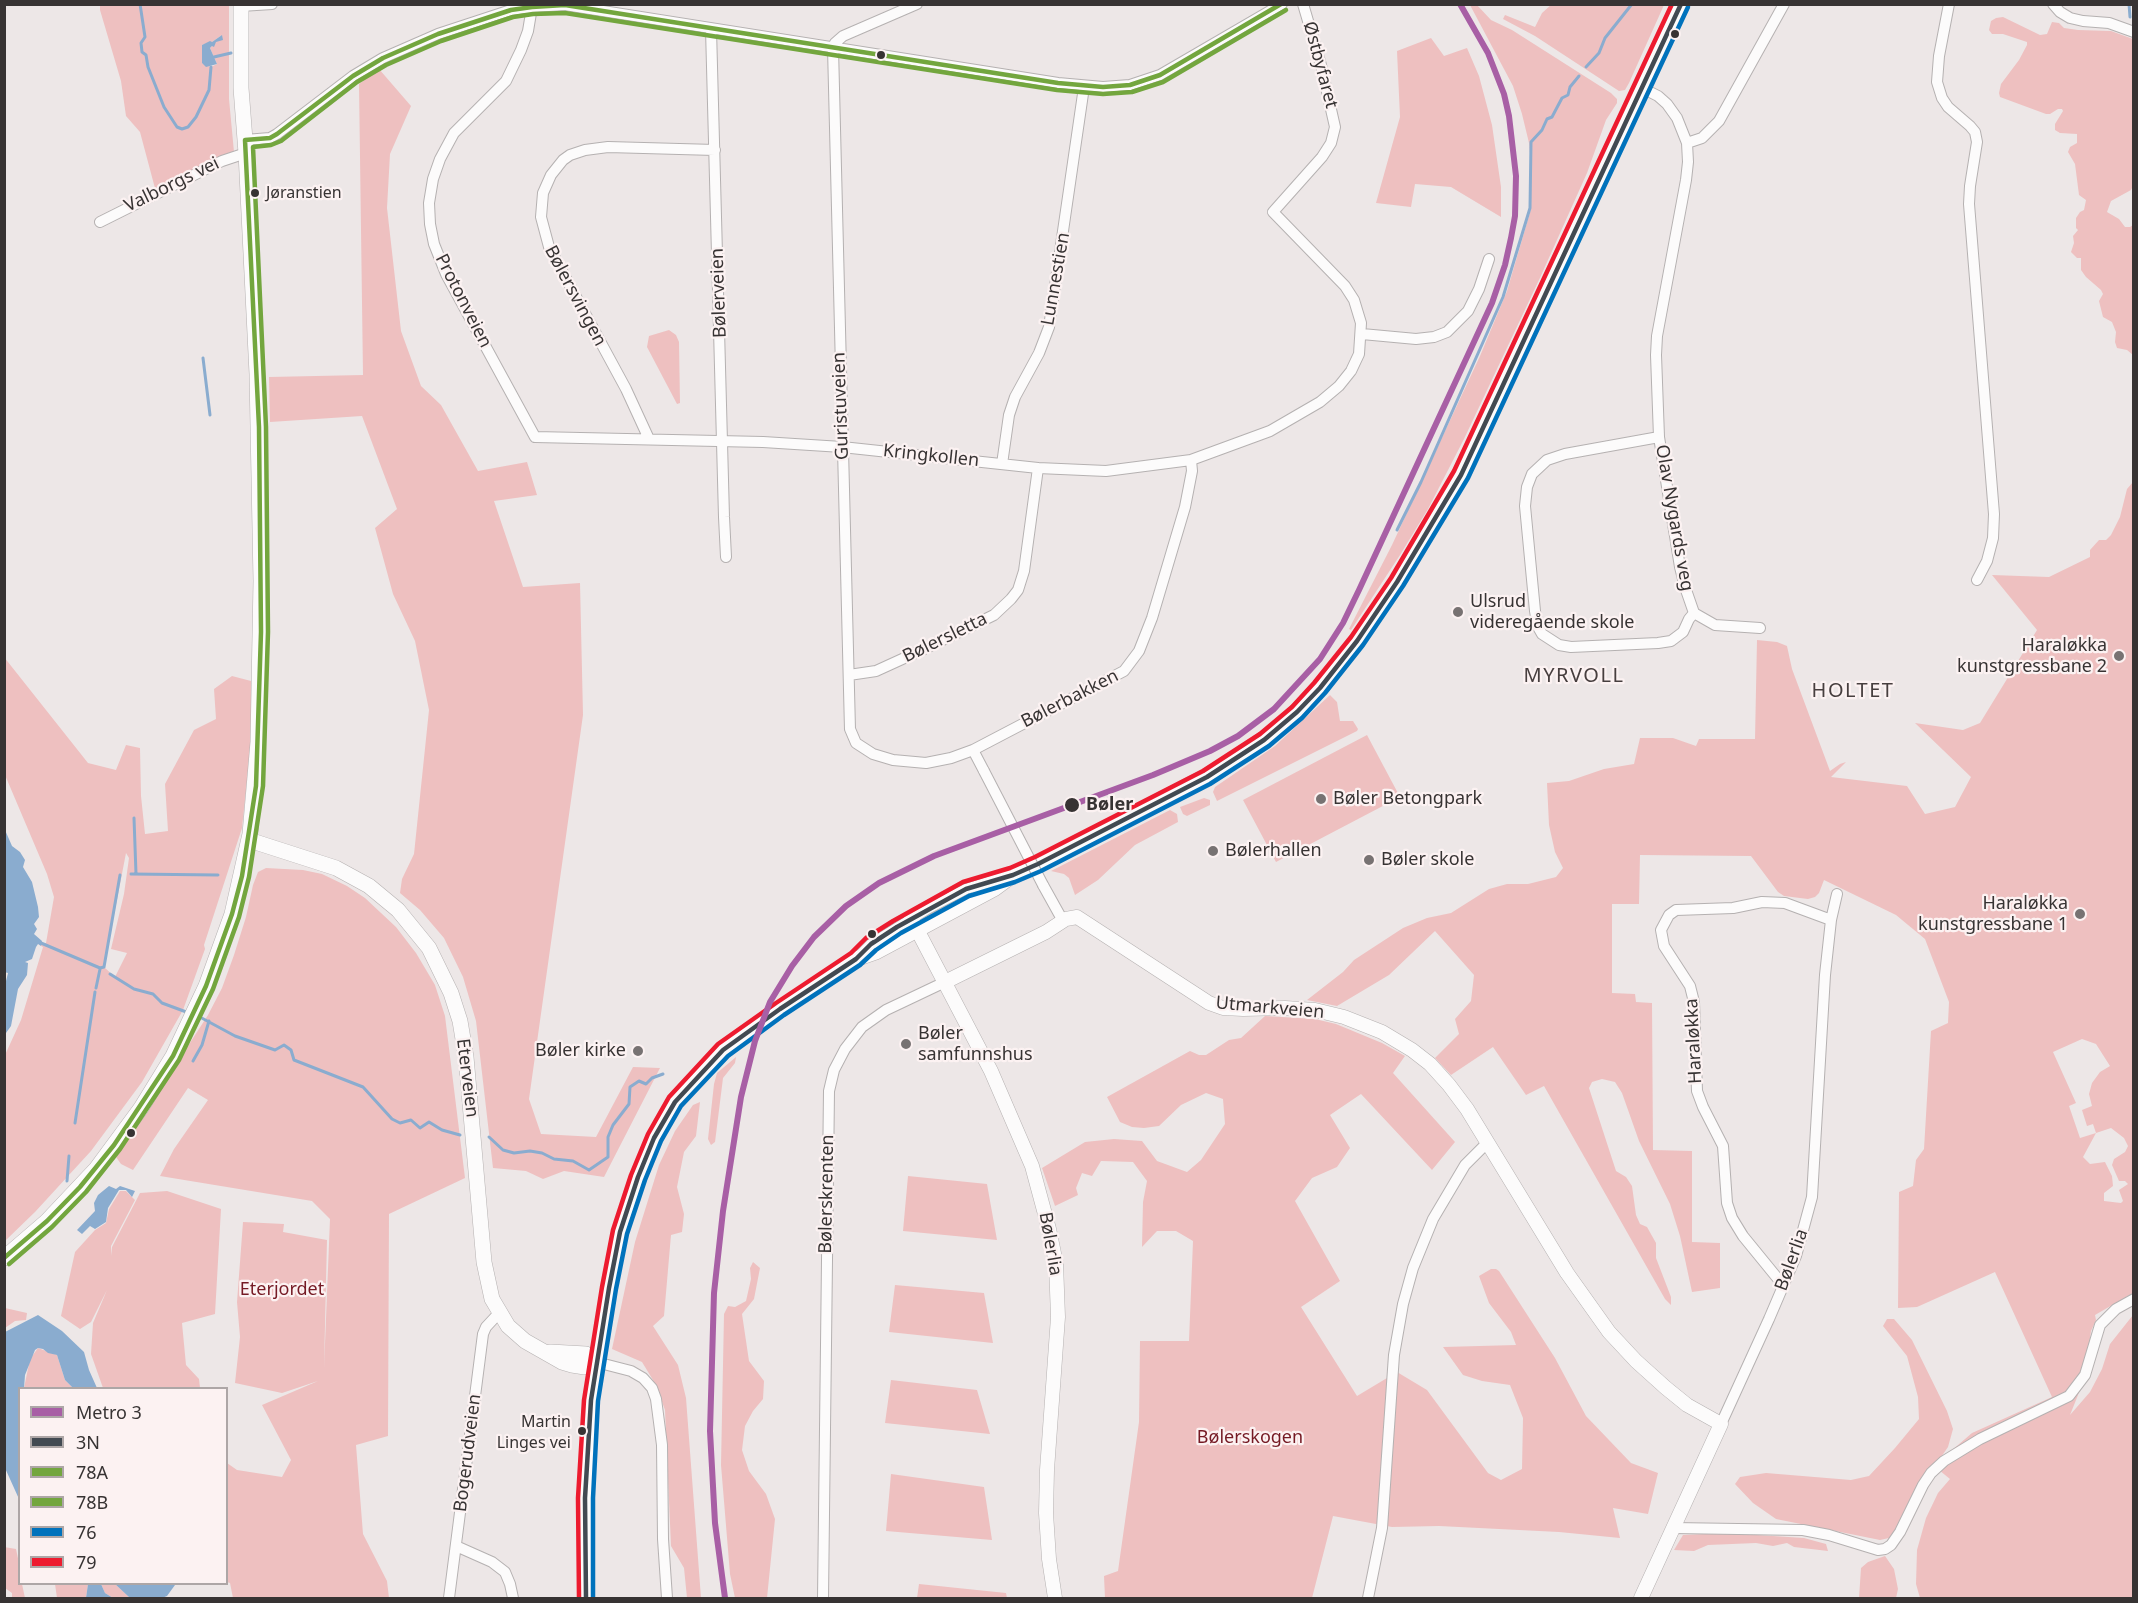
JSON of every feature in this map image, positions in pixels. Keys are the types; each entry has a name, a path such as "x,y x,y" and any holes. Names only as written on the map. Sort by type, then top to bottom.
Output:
{"main road":[{"path":"586,1599 585,1498 591,1400 596,1362 620,1232 654,1138 675,1102 712,1060 738,1038 856,959 876,952 915,924 994,889 1013,875 1227,765 1280,728 1312,697 1357,641 1402,574 1461,474 1681,4"},
{"path":"4,1258 62,1206 101,1163 173,1056 194,1014 232,914 248,845 258,753 261,581 257,374 241,88 241,5"},
{"name":"Eterveien","path":"248,845 298,855 336,868 369,886 398,910 429,948 446,980 459,1021 466,1057 486,1273 492,1299 499,1313 516,1334 547,1352 586,1354 596,1362"}],"street":[{"path":"241,5 272,4"},
{"path":"833,48 843,36 917,4"},
{"name":"Valborgs vei","path":"100,222 222,161 246,146 277,135 353,76 383,58 438,34 511,10 565,5 1084,87 1119,86 1160,75 1282,4"},
{"name":"Østbyfaret","path":"1274,212 1322,156 1331,143 1335,127 1321,65 1303,4"},
{"path":"1687,143 1702,138 1719,121 1784,4"},
{"path":"1949,4 1939,56 1937,82 1942,98 1950,110 1975,132 1977,148 1969,204 1994,514 1993,538 1988,561 1977,580"},
{"path":"2053,4 2070,18 2109,22 2133,32"},
{"name":"Protonveien","path":"532,7 525,39 506,81 466,118 454,133 440,159 433,179 429,203 434,244 446,274 535,437"},
{"name":"Bølerveien","path":"711,28 726,557"},
{"name":"Guristuveien","path":"833,48 850,729 856,743 873,754"},
{"name":"Lunnestien","path":"1002,464 1008,415 1039,353 1049,327 1084,87"},
{"name":"Olav Nygards veg","path":"1642,88 1668,104 1677,117 1687,143 1686,180 1658,336 1656,391 1659,437 1680,567 1694,613 1715,625 1760,628"},
{"name":"Bølersvingen","path":"650,439 626,389 549,247 541,217 543,193 551,175 563,160 585,150 608,147 715,150"},
{"name":"Kringkollen","path":"535,437 723,440 842,447 1038,468 1106,471 1191,460 1270,431 1311,401 1339,386 1352,371 1359,354 1362,334 1359,312 1354,300 1345,286 1274,212"},
{"path":"1362,334 1420,339 1447,332 1468,311 1479,289 1489,259"},
{"path":"1659,437 1565,454 1547,460 1535,470 1528,483 1525,499 1538,627 1542,634 1559,645 1571,647 1658,644 1671,641 1683,632 1694,613"},
{"name":"Bølerbakken","path":"873,754 893,760 926,763 951,758 973,750 1109,681 1124,671 1134,661 1152,618 1176,537 1192,471 1191,460"},
{"name":"Bølersletta","path":"849,675 872,672 894,663 994,615 1011,599 1018,590 1024,571 1038,468"},
{"path":"973,750 1063,921"},
{"name":"Bølerlia","path":"1641,1599 1796,1256 1815,1182 1825,975 1831,920 1838,894"},
{"name":"Haraløkka","path":"1783,1285 1743,1236 1732,1218 1727,1203 1723,1146 1696,1091 1694,1002 1690,986 1665,946 1661,930 1669,915 1676,910 1732,908 1762,902 1785,903 1831,920"},
{"name":"Utmarkveien","path":"1063,921 1073,917 1081,919 1209,1003 1223,1008 1315,1010 1344,1017 1382,1032 1412,1050 1440,1075 1467,1108 1581,1295 1609,1332 1666,1388 1687,1405 1721,1424"},
{"name":"Bølerskrenten","path":"823,1599 829,1091 834,1070 844,1049 862,1027 886,1010 1046,932 1063,921"},
{"name":"Bølerlia","path":"915,924 991,1071 1029,1157 1041,1196 1056,1263 1058,1317 1047,1464 1046,1513 1049,1559 1055,1599"},
{"path":"1368,1599 1382,1528 1394,1355 1403,1304 1413,1268 1433,1219 1465,1165 1488,1142"},
{"path":"1673,1528 1803,1530 1829,1534 1881,1551 1891,1545 1900,1532 1923,1485 1931,1473 1944,1461 1980,1439 2070,1396 2085,1375 2100,1325 2116,1309 2133,1299"},
{"name":"Bogerudveien","path":"449,1599 483,1334 486,1327 499,1313"},
{"path":"596,1362 632,1371 652,1388 656,1399 662,1445 663,1539 667,1599"},
{"path":"456,1546 492,1562 505,1572 513,1599"}],"green space":[{"path":"100,4 229,5 229,99 234,152 156,192 140,132 126,116 121,81","holes":["222,35 210,48 217,64 211,67 202,63 202,45"]},
{"path":"1552,4 1664,4 1625,90 1619,91 1535,36 1503,19 1505,15 1535,27 1542,13"},
{"path":"1470,5 1477,5 1491,20 1512,30 1611,93 1617,99 1617,103 1606,120 1587,173 1464,439 1428,509 1351,630 1349,629 1392,545 1480,356 1507,291 1531,209 1531,164 1522,114 1513,86"},
{"path":"2003,17 2040,35 2047,34 2052,22 2059,23 2064,28 2111,31 2133,39 2133,186 2131,190 2111,201 2107,212 2119,219 2125,227 2133,225 2133,355 2127,350 2117,348 2116,332 2112,322 2103,317 2099,301 2103,294 2081,270 2081,258 2077,258 2071,252 2074,243 2073,236 2078,230 2076,218 2084,210 2086,200 2079,195 2075,164 2068,152 2070,147 2077,143 2077,134 2060,133 2055,130 2055,124 2062,109 2046,114 2000,97 2001,84 2027,45 2027,42 2003,34 1992,34 1989,30 1991,21"},
{"path":"1431,38 1444,56 1467,48 1479,76 1492,125 1501,187 1501,217 1451,187 1415,184 1411,207 1376,203 1400,117 1397,51"},
{"path":"379,69 411,106 390,154 387,208 401,331 421,386 441,405 478,471 527,462 537,495 494,501 523,587 580,583 583,715 529,1099 541,1134 596,1137 633,1067 660,1068 604,1177 564,1171 543,1179 526,1171 493,1168 476,1021 463,977 444,938 420,910 400,893 402,879 414,854 429,710 415,641 393,594 375,528 397,509 362,416 270,422 269,377 363,375 359,84"},
{"path":"669,330 676,335 679,342 680,403 677,404 647,347 649,336"},
{"path":"2133,482 2133,1293 2095,1315 2096,1320 2091,1331 2088,1353 2088,1370 2070,1415 2090,1392 2102,1369 2110,1344 2133,1315 2133,1598 1920,1598 1916,1584 1917,1550 1926,1518 1938,1493 1950,1479 1934,1466 1899,1529 1889,1538 1880,1540 1776,1519 1753,1503 1735,1484 1740,1477 1766,1473 1851,1480 1869,1476 1895,1448 1919,1419 1918,1397 1907,1356 1883,1326 1887,1319 1894,1319 1912,1340 1947,1411 1953,1429 1948,1447 1937,1463 1972,1433 2052,1397 1995,1272 1917,1307 1898,1308 1899,1192 1913,1186 1916,1160 1924,1149 1931,1031 1948,1023 1949,1002 1925,939 1896,915 1824,880 1815,897 1808,899 1784,896 1778,892 1751,856 1640,855 1639,904 1612,904 1612,993 1635,994 1636,1002 1652,1003 1653,1150 1692,1151 1692,1242 1720,1243 1720,1288 1692,1292 1680,1236 1670,1204 1639,1141 1622,1093 1615,1082 1602,1079 1592,1082 1589,1088 1616,1171 1626,1177 1632,1186 1636,1215 1640,1224 1647,1227 1656,1243 1656,1258 1671,1297 1671,1305 1665,1299 1544,1086 1526,1095 1493,1047 1451,1075 1435,1058 1459,1034 1455,1019 1471,1001 1474,975 1435,931 1389,975 1337,1006 1307,1000 1343,972 1354,960 1403,928 1427,918 1451,913 1489,889 1507,884 1528,884 1556,877 1563,868 1555,852 1549,825 1547,783 1569,781 1604,769 1634,764 1640,738 1673,738 1696,746 1699,739 1755,739 1757,640 1777,642 1787,646 1792,669 1830,771 1846,762 1831,777 1907,786 1925,814 1955,807 1971,777 1915,723 1963,730 1980,723 2037,630 1992,575 2049,577 2090,557 2090,550 2099,540 2106,540 2111,535 2120,517 2127,489","holes":["2082,1039 2096,1044 2110,1066 2100,1072 2092,1083 2089,1094 2092,1106 2082,1110 2087,1126 2093,1124 2096,1133 2080,1138 2069,1106 2076,1103 2053,1052","2111,1128 2124,1138 2128,1146 2125,1152 2114,1159 2112,1165 2119,1181 2125,1181 2128,1184 2119,1190 2123,1201 2121,1203 2104,1201 2104,1193 2113,1186 2112,1176 2105,1162 2090,1164 2083,1157 2096,1133"]},
{"path":"4,657 88,763 116,770 126,745 140,748 145,834 168,831 165,784 194,730 216,719 214,689 232,676 251,681 252,735 242,828 204,945 205,949 183,1010 142,1082 91,1151 5,1241 5,1055 21,1020 43,947 41,943 46,943 54,897 47,874 5,775","holes":["126,853 129,858 124,894 111,949 127,953 115,977 104,967"]},
{"path":"1330,695 1337,702 1340,721 1353,721 1357,731 1217,801 1213,792 1215,787 1275,746"},
{"name":"Bøler Betongpark","path":"1367,735 1400,797 1276,862 1243,800"},
{"path":"1204,798 1210,800 1210,805 1187,816 1183,814 1180,807"},
{"path":"1170,810 1177,814 1178,822 1135,845 1098,880 1075,895 1069,878 1064,874 1051,871"},
{"name":"Eterjordet","path":"266,868 303,870 322,874 365,898 396,927 416,953 435,985 445,1016 465,1178 389,1214 388,1436 356,1445 363,1534 387,1581 389,1598 233,1598 228,1582 228,1464 237,1470 282,1477 291,1460 262,1405 318,1381 282,1393 235,1383 240,1337 237,1302 243,1222 284,1224 283,1232 327,1240 324,1368 330,1219 312,1201 160,1176 174,1149 208,1100 188,1088 133,1170 121,1164 116,1157 208,1015 222,988 246,917 258,872"},
{"name":"Bølerskogen","path":"1265,1016 1315,1019 1336,1024 1382,1043 1405,1056 1393,1073 1455,1142 1432,1170 1361,1094 1330,1115 1350,1148 1337,1167 1312,1178 1295,1201 1340,1281 1301,1307 1357,1396 1397,1372 1427,1390 1488,1473 1501,1480 1522,1469 1523,1418 1510,1385 1482,1381 1463,1375 1443,1347 1516,1345 1511,1332 1489,1303 1479,1276 1491,1269 1496,1269 1555,1358 1586,1416 1631,1463 1658,1473 1648,1514 1613,1508 1620,1538 1559,1532 1439,1526 1392,1527 1333,1516 1312,1598 1105,1598 1104,1576 1118,1571 1139,1422 1140,1341 1189,1341 1193,1241 1176,1231 1157,1231 1142,1247 1143,1202 1147,1181 1133,1162 1101,1161 1092,1176 1082,1173 1076,1188 1078,1195 1055,1206 1042,1168 1085,1142 1114,1139 1142,1141 1157,1161 1187,1172 1201,1160 1225,1124 1223,1099 1206,1093 1181,1105 1159,1126 1144,1128 1132,1127 1120,1122 1107,1097 1190,1051 1206,1055 1229,1040 1241,1038"},
{"path":"736,1057 735,1063 723,1078 715,1142 711,1145 708,1139 717,1073"},
{"path":"700,1102 696,1136 684,1152 677,1187 684,1214 682,1232 671,1235 664,1316 653,1326 678,1365 686,1398 701,1598 687,1598 684,1568 671,1546 665,1410 656,1385 642,1362 612,1349 635,1242 659,1165 675,1131 693,1105"},
{"path":"908,1176 987,1184 997,1240 903,1231"},
{"path":"120,1191 126,1191 135,1200 111,1246 111,1256 112,1247 140,1193 167,1191 221,1209 215,1314 182,1323 186,1365 199,1379 200,1387 103,1387 91,1354 93,1323 107,1290 91,1322 80,1329 61,1316 75,1252 95,1230 106,1223 109,1209"},
{"path":"753,1262 760,1268 754,1299 742,1314 749,1361 764,1381 763,1399 745,1426 742,1450 749,1471 766,1494 775,1519 767,1598 735,1598 730,1574 721,1465 724,1314 728,1306 735,1307 746,1301 751,1279 750,1268"},
{"path":"895,1285 984,1293 993,1343 889,1332"},
{"path":"5,1308 27,1313 26,1320 15,1321 5,1328"},
{"path":"38,1348 57,1355 65,1380 72,1387 24,1387 30,1359"},
{"path":"891,1380 977,1390 990,1434 885,1423"},
{"path":"891,1474 984,1487 992,1540 886,1531"},
{"path":"1726,1533 1804,1538 1826,1544 1828,1551 1794,1547 1787,1543 1773,1546 1756,1543 1708,1545 1694,1551 1674,1550 1683,1535"},
{"path":"4,1547 16,1549 18,1585 22,1585 25,1598 12,1598 12,1593 5,1588"},
{"path":"1885,1556 1894,1569 1898,1589 1896,1598 1859,1598 1861,1568 1868,1562"},
{"path":"919,1584 1006,1593 1007,1598 917,1598"},
{"path":"55,1585 88,1585 86,1598 57,1598"},
{"path":"101,1585 116,1585 130,1598 113,1598 105,1593"}],"water":[{"path":"222,35 223,40 216,42 214,47 210,48 217,64 206,67 202,63 202,45"},
{"path":"5,830 12,846 25,860 23,867 32,882 38,907 39,917 34,924 37,929 34,934 42,941 41,946 38,944 36,947 32,959 25,962 28,963 27,975 18,989 11,1026 6,1033 5,1041 5,985 8,973 4,972"},
{"path":"109,1186 116,1189 120,1186 135,1191 132,1197 126,1190 119,1190 108,1208 106,1222 95,1229 90,1226 82,1234 77,1230 95,1211 94,1203 98,1195"},
{"path":"38,1315 62,1331 84,1352 97,1387 72,1387 65,1380 57,1355 43,1349 35,1350 25,1375 24,1387 18,1387 18,1497 5,1468 5,1332"},
{"path":"88,1585 101,1585 105,1593 113,1598 86,1598"},
{"path":"116,1585 175,1585 167,1596 162,1598 130,1598"}],"waterway":[{"path":"140,4 145,37 141,43 142,52 146,55 148,67 164,107 177,127 182,129 188,127 196,117 209,90 211,67"},
{"path":"1586,67 1599,53 1605,38 1632,4"},
{"path":"2129,4 2130,17"},
{"path":"214,57 231,53"},
{"path":"1397,530 1421,482 1503,297 1530,208 1531,142 1542,130 1547,119 1552,117 1562,98 1568,95 1570,87 1579,76"},
{"path":"203,358 210,415"},
{"path":"134,818 136,874"},
{"path":"131,874 218,875"},
{"path":"104,967 120,875"},
{"path":"41,943 100,968 104,967"},
{"path":"96,988 100,969"},
{"path":"110,974 134,989 153,994 162,1003 189,1013"},
{"path":"75,1123 95,992"},
{"path":"198,1016 235,1036 275,1050 284,1045 291,1050 294,1060 363,1087 392,1119 400,1123 411,1120 420,1128 429,1122 442,1130 460,1135"},
{"path":"193,1061 202,1045 209,1021"},
{"path":"489,1137 503,1150 514,1153 530,1151 542,1153 554,1159 573,1161 589,1170 608,1157 608,1137 613,1125 629,1104 630,1087 639,1081 646,1084 652,1078 663,1074"},
{"path":"67,1181 69,1156"}],"metro line":[{"name":"3","path":"725,1598 715,1523 710,1431 714,1293 723,1211 741,1097 755,1041 770,1002 792,966 814,937 846,906 879,883 934,856 1153,775 1210,751 1238,736 1274,709 1320,659 1343,623 1359,590 1492,303 1505,265 1511,238 1515,216 1516,176 1509,116 1504,94 1488,53 1460,4"}],"transit line":[{"name":"78A","path":"4,1258 47,1221 80,1187 114,1145 173,1056 206,986 232,914 242,876 256,786 261,632 259,427 245,140 270,138 277,134 353,76 383,58 438,34 511,10 532,7 565,5 1058,83 1103,87 1130,85 1160,75 1281,4"},
{"name":"79","path":"579,1598 578,1498 584,1400 602,1287 613,1230 631,1175 648,1134 669,1097 718,1044 851,953 866,938 893,921 963,882 1010,868 1035,857 1203,771 1260,734 1292,707 1351,637 1391,578 1454,471 1672,4"},
{"name":"3N","path":"586,1598 585,1498 591,1400 609,1288 620,1232 638,1177 654,1138 675,1102 723,1050 856,959 871,944 897,927 966,889 1013,875 1038,864 1207,777 1264,740 1297,712 1320,688 1357,641 1397,582 1461,475 1681,4"},
{"name":"76","path":"593,1598 593,1498 598,1401 616,1289 627,1234 645,1180 661,1141 681,1106 728,1056 784,1015 860,965 876,950 901,933 969,896 1015,882 1041,871 1210,784 1269,746 1302,718 1325,693 1363,645 1403,586 1468,478 1688,7"},
{"name":"78B","path":"9,1264 52,1227 86,1192 120,1149 179,1060 213,989 239,917 249,877 263,786 268,632 266,427 253,147 271,145 281,141 357,82 386,65 441,41 513,17 533,14 565,13 1057,90 1103,94 1132,92 1163,82 1286,10"}],"place":[{"name":"Jøranstien","path":"255,193"},
{"name":"Ulsrud videregående skole","path":"1458,612"},
{"name":"Haraløkka kunstgressbane 2","path":"2119,656"},
{"name":"Bøler Betongpark","path":"1321,799"},
{"name":"Bøler","path":"1072,805"},
{"name":"Bølerhallen","path":"1213,851"},
{"name":"Bøler skole","path":"1369,860"},
{"name":"Haraløkka kunstgressbane 1","path":"2080,914"},
{"name":"Bøler samfunnshus","path":"906,1044"},
{"name":"Bøler kirke","path":"638,1051"},
{"name":"Martin Linges vei","path":"582,1431"}],"district":[{"name":"MYRVOLL","path":"1574,676"},
{"name":"HOLTET","path":"1853,691"}]}
